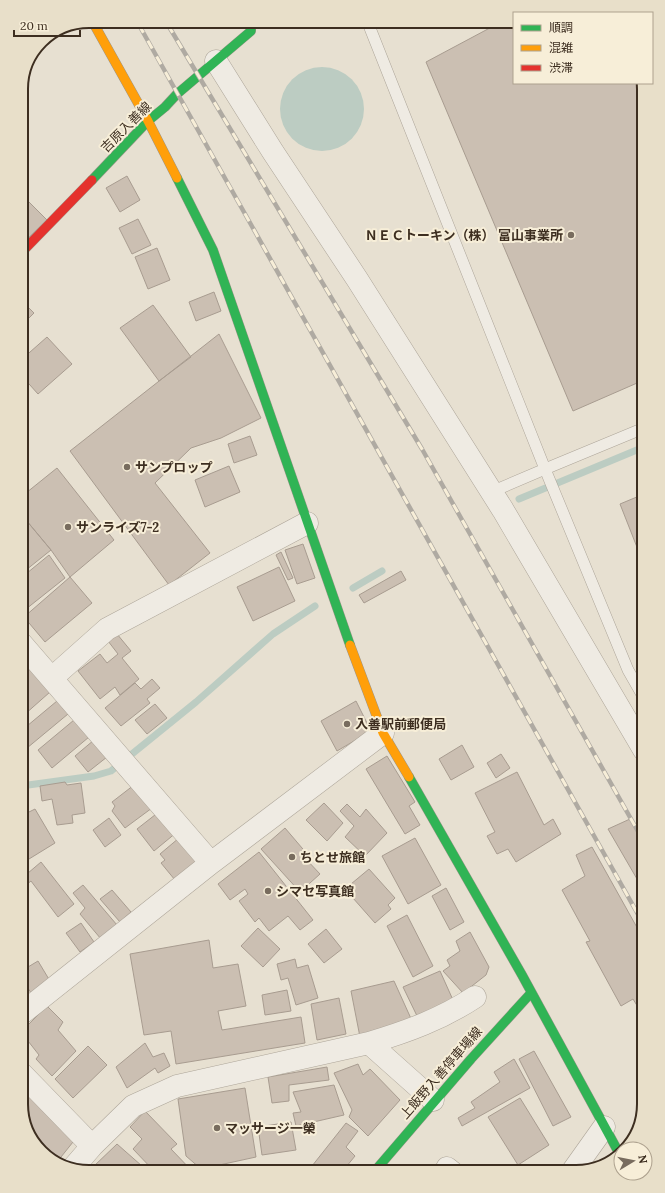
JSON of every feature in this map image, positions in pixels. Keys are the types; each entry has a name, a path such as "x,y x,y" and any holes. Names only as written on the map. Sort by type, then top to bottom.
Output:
{"street":[{"path":"96,28 148,122 213,250 342,623 383,733 531,993 613,1143"},
{"name":"吉原入善線","path":"28,246 148,122 177,94 216,61 250,28"},
{"path":"216,61 273,152 357,279 491,492 637,738"},
{"path":"52,678 107,629 307,523"},
{"path":"28,651 211,863"},
{"path":"28,1008 211,863 383,733"},
{"name":"上飯野入善停車場線","path":"380,1165 433,1100 531,993"},
{"path":"77,1164 92,1146 133,1106 177,1086 369,1043 400,1034 458,1008 475,997"},
{"path":"369,1043 433,1100"},
{"path":"28,1080 92,1146"},
{"path":"577,1165 604,1127"}],"lane":[{"path":"370,28 545,469 628,670 637,686"},
{"path":"491,492 637,431"}],"shaded area":[{"path":"322,67 330,68 345,74 357,86 363,101 363,117 357,132 345,144 330,150 322,151 314,150 299,144 287,132 281,117 280,109 281,101 287,86 299,74 314,68"}],"building":[{"name":"ＮＥＣトーキン（株） 富山事業所","path":"490,28 513,28 513,84 637,84 637,383 573,411 426,62"},
{"path":"127,176 140,200 120,212 106,188"},
{"path":"28,201 47,220 28,238"},
{"path":"138,219 151,245 132,254 119,228"},
{"path":"157,248 170,280 148,289 135,257"},
{"path":"214,292 221,311 196,321 189,302"},
{"path":"153,305 191,357 159,381 120,328"},
{"path":"28,307 34,313 28,319"},
{"name":"サンプロップ","path":"219,334 261,418 221,438 191,448 155,483 210,553 169,585 70,451"},
{"path":"47,337 72,364 38,394 28,383 28,354"},
{"path":"250,436 257,455 234,463 228,444"},
{"path":"229,466 240,492 205,507 195,480"},
{"name":"サンライズ7-2","path":"57,468 114,540 70,577 51,550 28,522 28,491"},
{"path":"637,497 637,547 620,504"},
{"path":"28,522 51,550 28,568"},
{"path":"303,544 315,578 297,584 285,550"},
{"path":"281,552 293,578 288,580 276,555"},
{"path":"49,555 65,578 28,607 28,572"},
{"path":"279,567 295,601 253,621 237,587"},
{"path":"401,571 406,580 364,603 359,595"},
{"path":"70,577 92,603 45,642 28,622 28,614"},
{"path":"117,634 131,651 122,658 139,679 120,695 115,687 100,699 78,671 100,654 107,663 118,654 108,641"},
{"path":"28,667 50,692 28,711"},
{"path":"152,679 160,688 147,699 150,703 121,726 105,708 135,683 141,689"},
{"path":"57,701 68,714 28,747 28,725"},
{"path":"356,701 371,731 337,751 321,721"},
{"path":"155,704 167,718 147,734 135,720"},
{"path":"74,720 89,737 52,768 38,750"},
{"path":"94,740 107,757 88,772 75,756"},
{"path":"462,745 474,767 451,780 439,759"},
{"path":"501,754 510,768 496,778 487,763"},
{"path":"387,756 415,802 409,806 420,825 405,834 366,769"},
{"path":"517,772 544,825 553,819 561,834 516,862 508,849 497,854 487,836 495,832 475,793"},
{"path":"65,782 67,785 81,783 85,813 72,815 73,823 57,825 52,799 42,801 40,786"},
{"path":"134,785 152,808 125,828 112,811 115,806 112,802"},
{"path":"324,803 343,823 327,841 306,820"},
{"path":"347,804 360,817 366,809 387,833 365,856 345,837 354,826 340,811"},
{"path":"35,809 55,843 29,859 28,810 29,812"},
{"path":"160,811 177,832 154,851 137,829"},
{"path":"109,818 121,835 105,847 93,830"},
{"path":"630,819 637,832 637,879 608,829"},
{"path":"285,828 308,855 305,858 320,874 300,892 261,849"},
{"path":"179,838 198,861 175,880 161,863 165,860 160,854"},
{"path":"415,838 441,885 408,904 382,856"},
{"path":"592,847 637,927 637,1006 633,999 621,1006 586,942 590,941 562,890 585,876 576,855"},
{"name":"シマセ写真館","path":"259,852 313,920 300,930 288,916 269,931 259,918 255,922 239,901 248,894 245,889 230,900 218,884"},
{"path":"41,862 74,904 58,917 31,881 28,883 28,873"},
{"path":"369,869 395,898 388,905 391,909 375,923 345,889"},
{"path":"83,885 117,925 101,939 80,914 85,908 73,893"},
{"path":"446,888 464,922 450,930 432,896"},
{"path":"112,890 131,912 120,922 100,899"},
{"path":"407,915 433,966 413,977 387,926"},
{"path":"81,923 94,942 80,952 66,933"},
{"path":"258,928 280,949 263,967 241,946"},
{"path":"326,929 342,949 324,963 308,944"},
{"path":"470,932 489,967 486,975 463,993 443,971 450,966 447,960 460,951 456,941"},
{"path":"209,940 213,968 238,964 246,1006 218,1011 222,1030 301,1017 305,1043 176,1064 171,1031 144,1035 130,954"},
{"path":"295,959 297,968 308,965 318,998 296,1005 288,978 281,980 277,964"},
{"path":"38,961 50,981 31,993 28,988 28,967"},
{"path":"440,971 453,1000 418,1018 403,987"},
{"path":"394,981 413,1023 360,1037 351,991"},
{"path":"287,990 291,1011 265,1015 262,995"},
{"path":"339,998 346,1034 317,1040 311,1004"},
{"path":"47,1006 63,1022 58,1030 76,1051 52,1076 36,1059 39,1055 28,1041 28,1025"},
{"path":"145,1043 153,1057 164,1053 170,1066 158,1073 155,1068 127,1088 116,1067"},
{"path":"88,1046 107,1065 73,1098 55,1079"},
{"path":"534,1051 571,1117 553,1126 519,1059"},
{"path":"514,1059 530,1088 462,1126 458,1118 475,1108 471,1102 500,1082 494,1072"},
{"path":"358,1064 363,1075 370,1069 400,1100 368,1136 349,1117 352,1110 334,1073"},
{"path":"327,1067 329,1080 289,1085 289,1101 272,1103 268,1077"},
{"path":"334,1085 344,1115 296,1126 293,1113 301,1112 293,1092"},
{"name":"マッサージ一榮","path":"245,1088 256,1157 219,1165 196,1165 186,1156 178,1099"},
{"path":"28,1093 77,1137 60,1158 46,1147 36,1135 29,1116"},
{"path":"520,1098 549,1145 518,1165 488,1117"},
{"path":"145,1111 177,1144 171,1149 186,1165 148,1165 133,1149 142,1139 130,1127"},
{"path":"291,1122 296,1150 262,1155 258,1127"},
{"path":"346,1123 358,1131 346,1147 355,1156 348,1165 313,1165"},
{"path":"117,1144 141,1165 95,1165"}],"waterway":[{"path":"519,499 637,450"},
{"path":"353,588 382,571"},
{"path":"28,785 94,776 111,771 196,702 273,634 315,606"}],"railway":[{"path":"141,28 637,913"},
{"path":"170,28 422,449 637,830"}],"traffic: fast":[{"path":"92,180 148,121 165,107 177,94 251,31 251,28"},
{"path":"177,178 213,250 350,645"},
{"path":"409,777 522,975 613,1142"},
{"path":"380,1165 471,1059 531,993"}],"traffic: slow":[{"path":"96,28 148,121 177,178"},
{"path":"350,645 383,733 409,777"}],"traffic: jam":[{"path":"28,246 92,180"}],"place":[{"name":"ＮＥＣトーキン（株） 富山事業所","path":"571,235"},
{"name":"サンプロップ","path":"127,467"},
{"name":"サンライズ7-2","path":"68,527"},
{"name":"入善駅前郵便局","path":"347,724"},
{"name":"ちとせ旅館","path":"292,857"},
{"name":"シマセ写真館","path":"268,891"},
{"name":"マッサージ一榮","path":"217,1128"}]}
